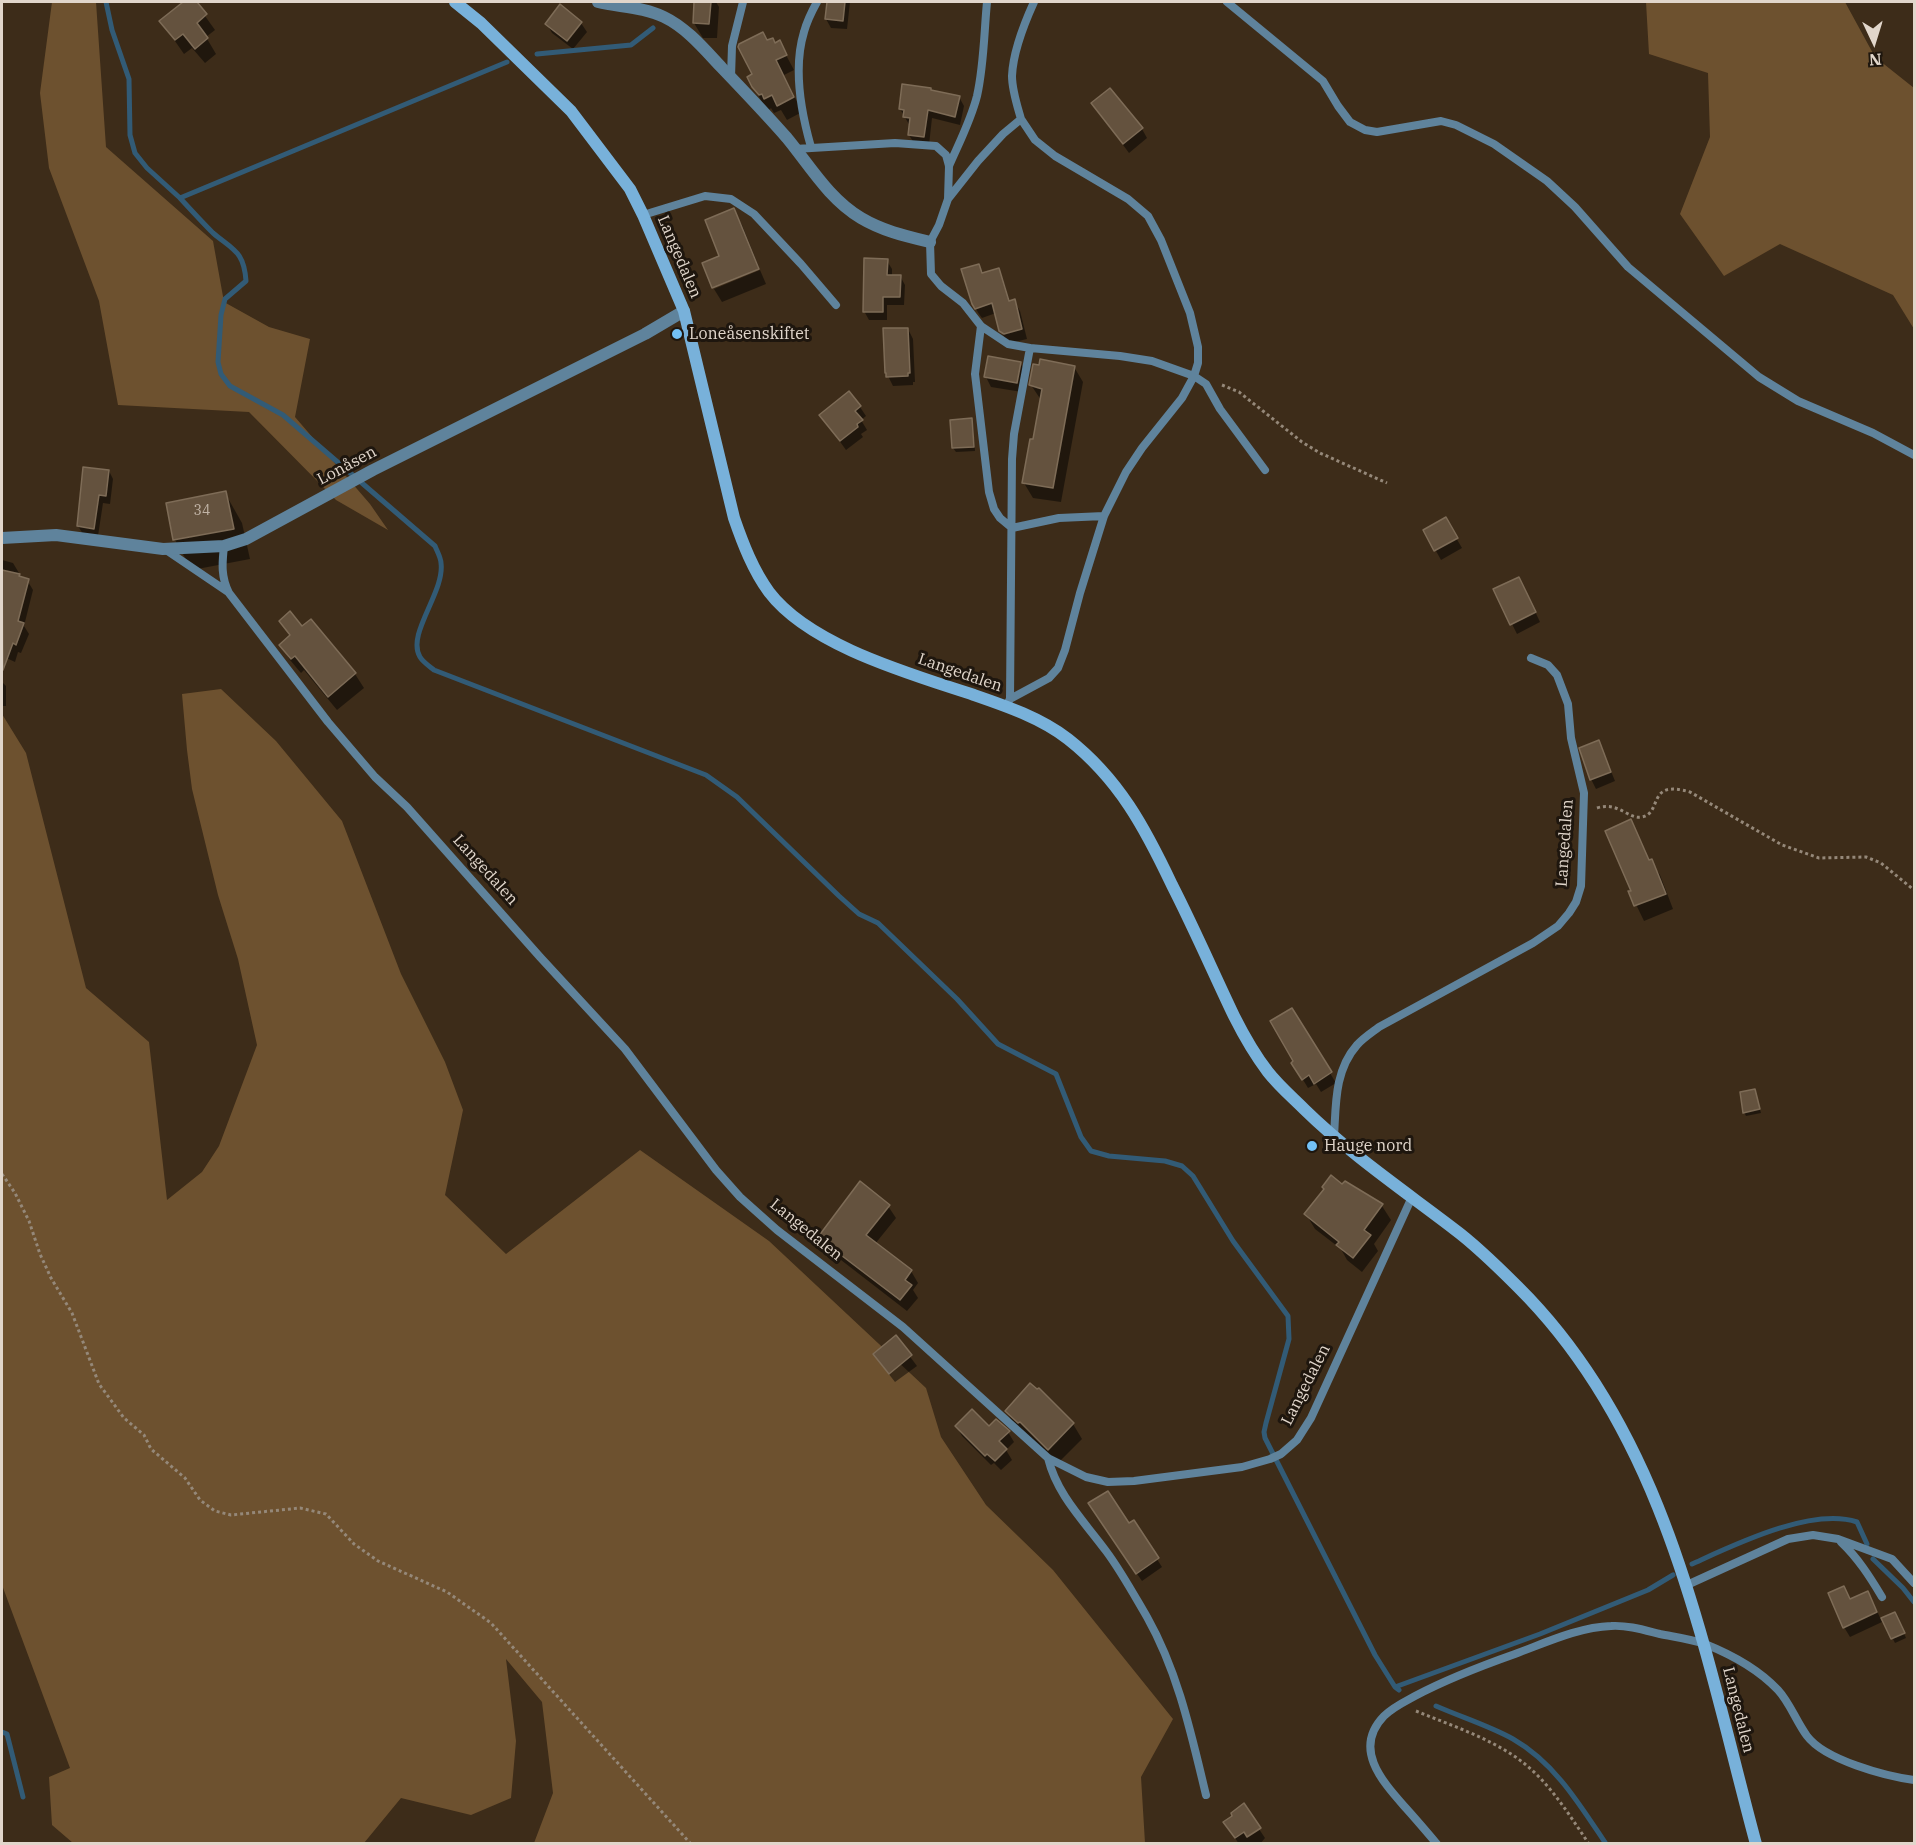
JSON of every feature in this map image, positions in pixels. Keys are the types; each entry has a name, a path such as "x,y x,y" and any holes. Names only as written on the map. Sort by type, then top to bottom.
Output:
{"main road":[{"name":"Langedalen","path":"455,2 480,23 571,111 630,189 684,311 734,518 747,553 770,593 809,627 840,644 876,660 1008,703 1067,738 1111,779 1130,805 1151,841 1246,1039 1270,1074 1334,1139 1457,1231 1521,1290 1584,1368 1619,1424 1648,1483 1687,1585 1705,1645 1756,1844"}],"street":[{"path":"598,2 650,12 676,25 700,45 731,78 838,200 860,217 891,232 930,242"},
{"name":"Lonåsen","path":"2,538 56,535 163,549 224,546 246,539 373,470 645,334 684,311"}],"lane":[{"path":"731,78 732,46 743,2"},
{"path":"811,147 801,104 800,51 803,32 817,2"},
{"path":"949,166 971,116 977,96 982,68 987,2"},
{"path":"1008,703 1049,678 1058,668 1104,516 1126,472 1182,398 1198,363 1198,347 1190,312 1161,240 1148,216 1128,199 1055,156 1035,140 1021,118 1015,99 1012,76 1017,49 1034,2"},
{"path":"1227,2 1323,81 1350,122 1365,130 1377,132 1441,121 1456,125 1494,144 1547,181 1575,207 1628,267 1759,377 1798,401 1873,433 1914,455"},
{"path":"948,199 984,154 1021,118"},
{"path":"795,149 895,143 936,146 946,155 949,166 948,199 930,242 931,274 941,286 963,303 981,326 1008,344 1120,356 1152,362 1194,376 1206,384 1220,409 1266,470"},
{"name":"Langedalen","path":"643,215 705,196 731,199 754,214 836,305"},
{"path":"981,326 975,374 976,393 983,431 989,492 1000,519 1012,528 1059,518 1104,516"},
{"path":"1008,703 1012,459 1014,434 1029,348"},
{"name":"Langedalen","path":"224,546 223,581 229,593 328,722 375,777 407,807 540,957 626,1049 716,1170 740,1197 777,1230 903,1327 1048,1458 1086,1477 1108,1482 1242,1467 1281,1454 1297,1440 1311,1418 1412,1197"},
{"name":"Langedalen","path":"163,549 229,593"},
{"name":"Langedalen","path":"1334,1139 1337,1093 1341,1074 1347,1058 1358,1044 1378,1026 1533,942 1558,926 1576,902 1581,886 1584,793 1571,738 1568,704 1553,670 1548,665 1532,658"},
{"path":"1048,1458 1055,1481 1065,1499 1107,1553 1148,1619 1167,1656 1181,1696 1206,1794"},
{"path":"1687,1585 1788,1539 1813,1535 1838,1539 1892,1559 1914,1583"},
{"path":"1838,1539 1853,1553 1882,1596"},
{"path":"1437,1844 1385,1784 1375,1767 1371,1740 1374,1727 1390,1710 1466,1671 1590,1629 1610,1626 1632,1627 1705,1645 1742,1664 1778,1690 1808,1737 1820,1748 1842,1759 1912,1780 1914,1790"}],"path":[{"path":"1206,384 1232,387 1302,442 1320,453 1387,483"},
{"path":"1584,818 1598,807 1606,806 1623,810 1637,817 1644,817 1649,814 1662,792 1667,789 1682,789 1782,845 1819,858 1866,857 1881,863 1914,890"},
{"path":"2,1174 15,1193 29,1221 40,1254 72,1313 99,1384 124,1418 144,1435 151,1449 185,1478 200,1500 215,1511 231,1515 300,1508 326,1514 354,1544 378,1561 447,1592 491,1623 691,1844"},
{"path":"1401,1704 1483,1739 1519,1759 1543,1782 1589,1844"}],"shaded area":[{"path":"52,2 96,2 106,147 213,241 224,302 269,327 310,339 295,417 370,504 388,530 336,500 249,412 118,405 99,301 49,168 40,93"},
{"path":"1646,2 1845,2 1875,57 1914,88 1914,329 1893,295 1780,244 1724,276 1680,214 1710,137 1708,73 1649,54"},
{"path":"221,689 276,741 342,821 401,974 445,1062 463,1110 445,1195 506,1254 640,1150 769,1241 926,1388 941,1437 986,1505 1053,1570 1173,1719 1141,1777 1145,1843 534,1843 553,1793 542,1702 506,1659 516,1741 511,1798 471,1815 401,1798 364,1843 73,1843 52,1825 49,1777 70,1768 2,1585 2,714 26,753 86,988 149,1042 167,1200 202,1172 219,1146 257,1045 238,959 218,895 192,789 187,750 182,694"}],"building":[{"path":"183,2 197,2 207,14 197,23 208,38 195,49 183,34 175,40 159,21"},
{"path":"694,2 711,2 709,24 693,23"},
{"path":"827,2 845,2 843,21 825,19"},
{"path":"560,4 582,22 567,41 545,24"},
{"path":"763,32 767,40 773,38 775,43 780,40 787,55 776,60 794,97 777,106 772,95 764,99 762,94 759,95 752,87 747,77 752,74 738,47 739,44"},
{"path":"902,84 931,88 931,90 960,96 955,117 928,110 924,137 908,135 910,118 903,117 904,110 899,109"},
{"path":"1110,88 1143,128 1123,144 1091,103"},
{"path":"734,208 759,269 712,288 702,263 719,256 705,220"},
{"path":"864,258 888,259 887,275 901,275 900,297 883,297 883,312 863,312"},
{"path":"979,264 982,273 999,268 1009,301 1015,299 1022,329 1004,334 999,331 992,303 975,309 961,269"},
{"path":"883,328 908,328 910,373 908,376 886,377"},
{"path":"988,356 1021,362 1017,383 984,377"},
{"path":"1040,359 1075,366 1053,488 1022,483 1042,389 1029,385 1033,364 1039,365"},
{"path":"849,391 861,406 855,411 863,420 840,441 819,415"},
{"path":"972,418 974,447 952,448 950,420"},
{"path":"83,467 109,470 106,496 99,495 94,529 77,526"},
{"path":"226,491 234,529 173,540 166,503"},
{"path":"1446,517 1458,538 1434,551 1423,530"},
{"path":"2,570 20,574 19,576 29,579 18,621 24,623 16,645 13,643 3,670"},
{"path":"1519,577 1536,612 1510,625 1493,589"},
{"path":"290,611 302,626 311,619 356,673 328,697 295,656 291,659 279,645 290,635 279,621"},
{"path":"1599,740 1611,772 1590,780 1579,748"},
{"path":"1631,819 1649,860 1652,859 1666,894 1634,906 1628,891 1631,891 1605,831"},
{"path":"1292,1008 1332,1072 1314,1084 1309,1075 1302,1080 1270,1021"},
{"path":"1755,1089 1760,1109 1743,1113 1740,1092"},
{"path":"1331,1175 1342,1184 1345,1181 1383,1204 1364,1230 1371,1235 1353,1258 1336,1245 1339,1242 1304,1214 1324,1189 1322,1187"},
{"path":"860,1181 890,1205 866,1235 912,1270 905,1280 912,1285 900,1300 833,1249 830,1252 815,1241"},
{"path":"896,1335 912,1355 889,1374 873,1354"},
{"path":"1030,1383 1037,1389 1039,1388 1074,1423 1048,1450 1020,1422 1018,1423 1005,1411"},
{"path":"972,1409 989,1426 996,1419 1010,1431 999,1441 1007,1449 995,1461 987,1454 985,1456 955,1426"},
{"path":"1108,1491 1129,1523 1134,1520 1159,1558 1136,1574 1088,1503"},
{"path":"1844,1586 1850,1599 1868,1591 1877,1612 1843,1628 1828,1593"},
{"path":"1895,1612 1905,1633 1891,1639 1881,1618"},
{"path":"1244,1803 1261,1828 1247,1837 1244,1832 1235,1838 1223,1822"}],"waterway":[{"path":"106,2 112,30 129,79 130,135 135,153 147,168 180,198 507,62"},
{"path":"537,54 631,45 653,28"},
{"path":"180,198 213,233 236,252 245,271 246,281 225,299 221,315 218,362 221,374 230,386 283,415 435,546 441,561 441,574 418,637 417,648 424,662 434,670 706,775 737,797 859,914 878,923 957,999 998,1044 1056,1074 1081,1137 1091,1151 1109,1156 1165,1161 1182,1166 1193,1176 1233,1241 1288,1316 1289,1339 1266,1423 1265,1438 1375,1655 1399,1690"},
{"path":"1692,1564 1773,1530 1818,1520 1838,1519 1857,1522 1867,1544"},
{"path":"1873,1559 1914,1602"},
{"path":"1395,1687 1540,1634 1648,1590 1673,1575"},
{"path":"1436,1706 1513,1739 1542,1760 1566,1786 1606,1844"},
{"path":"2,1732 7,1734 23,1797"}],"place":[{"name":"Loneåsenskiftet","path":"677,334"},
{"name":"Hauge nord","path":"1312,1146"}]}
